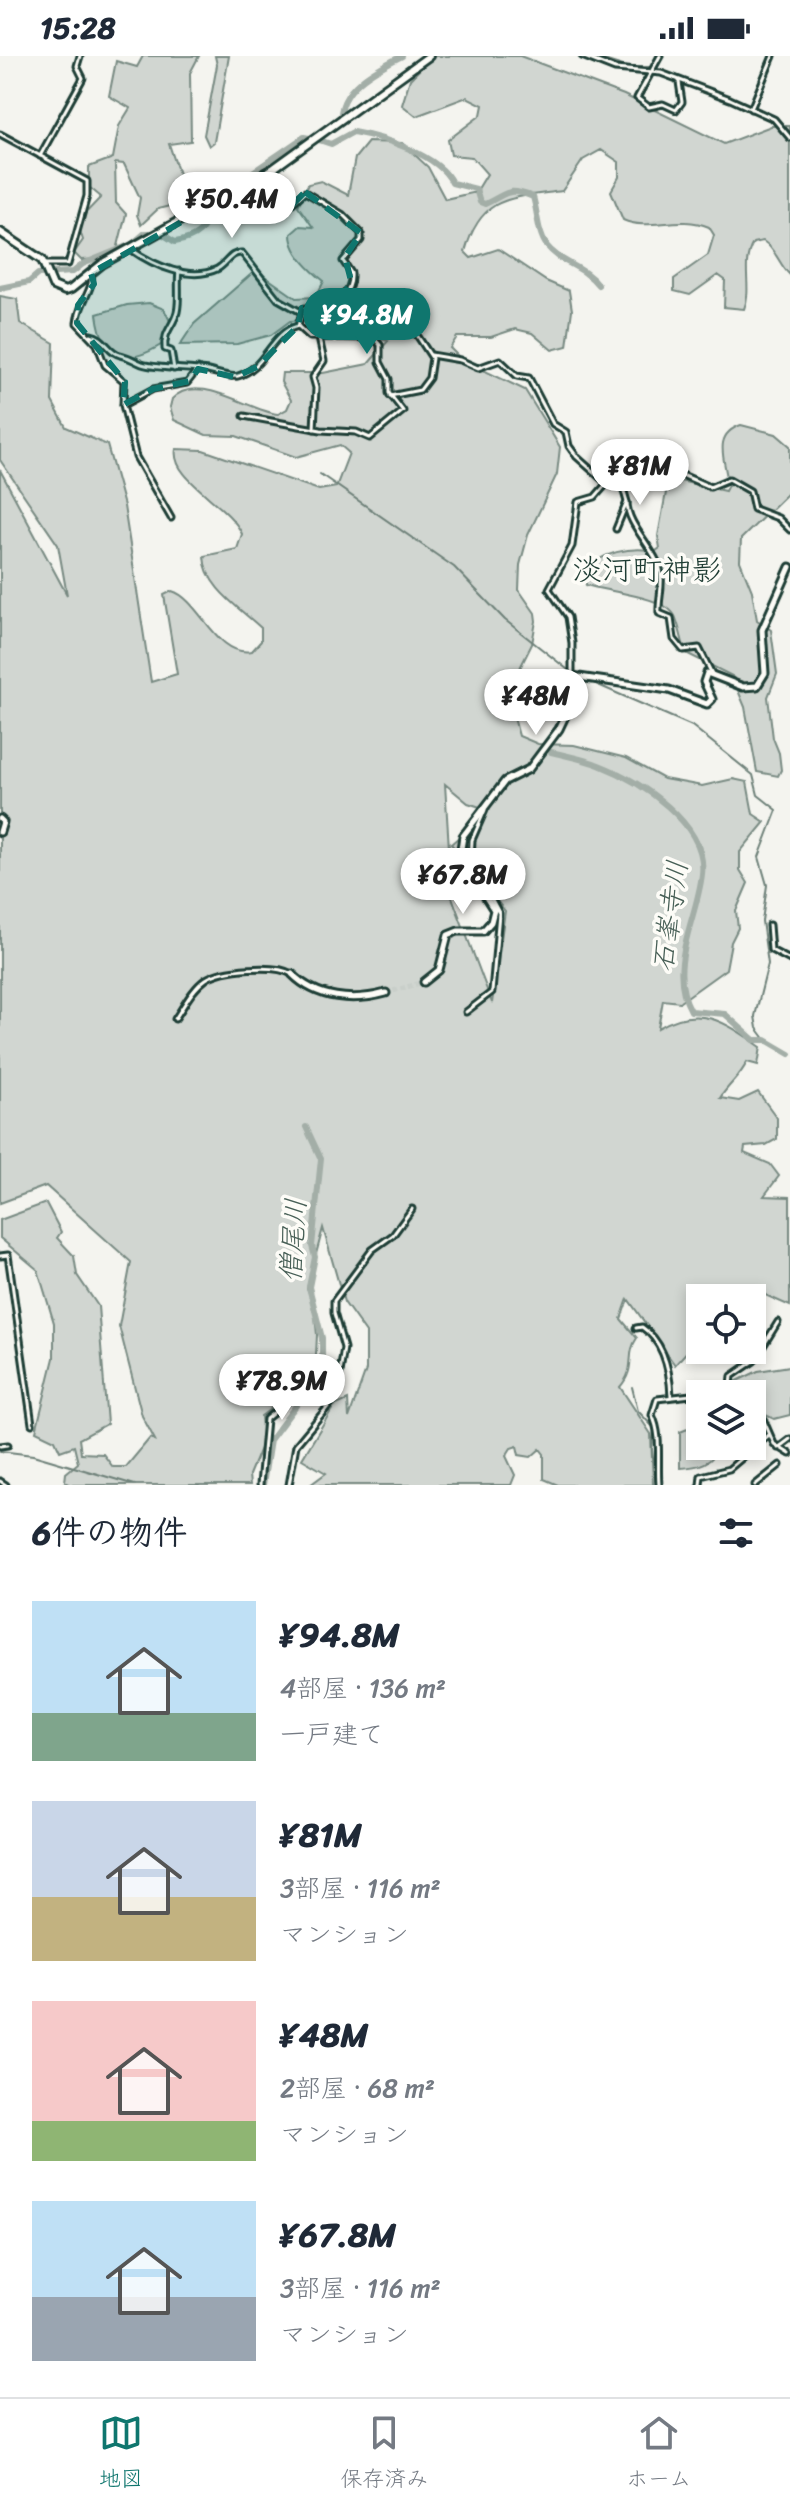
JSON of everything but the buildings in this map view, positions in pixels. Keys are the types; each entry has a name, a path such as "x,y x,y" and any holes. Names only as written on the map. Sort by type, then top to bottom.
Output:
{"main road":[{"path":"0,232 45,265 49,280 58,290 65,291 131,248 229,195 429,56"}],"street":[{"path":"40,156 83,78 77,66 80,56"},
{"path":"582,56 615,69 654,72 679,80 774,119 790,138"},
{"path":"660,56 654,72 637,98 649,107 663,104 673,110 679,109 682,102 679,80"},
{"path":"751,109 773,56"},
{"path":"0,134 87,181 88,189 68,264 45,265"},
{"path":"87,335 99,336 116,353 131,356 141,364 198,369 235,377 257,367 272,345 298,326 301,312 307,307 342,298 351,281 343,261 361,240 361,233 342,214 305,192 288,207 259,202 247,216 241,214 229,195"},
{"path":"131,248 157,265 179,271 216,270 234,254 242,253 278,299 301,312 326,306 375,309 395,303 415,313 413,329 431,355 432,364 426,384 410,394 390,396"},
{"path":"174,369 171,351 165,349 164,344 166,330 178,310 179,271"},
{"path":"91,273 92,287 78,305 77,323 97,344 105,365 124,381 123,405 136,457 171,518"},
{"path":"244,416 314,429 356,432 370,438 383,424 401,415 403,409 390,396 389,379 380,362 380,345 374,338 319,338 305,334 298,326"},
{"path":"314,429 316,388 313,377 324,361 319,338"},
{"path":"431,355 460,360 478,368 500,360 517,376 529,378 553,424 566,432 569,446 606,483"},
{"path":"123,405 153,389 187,383 198,369"},
{"path":"424,982 439,970 448,935 458,931 483,931 491,922 494,910 466,866 461,849 466,828 485,810 508,778 529,769 559,729 567,712 572,643 568,617 549,589 572,546 578,502 595,497 606,483 668,469 710,487 729,479 750,491 754,509 778,518 790,530"},
{"path":"621,479 627,513 661,571 659,613 671,618 674,639 683,650 699,648 712,674"},
{"path":"616,529 627,502"},
{"path":"572,676 669,690 707,704 712,696 704,678 707,673 743,687 762,681 765,673 762,630 790,567"},
{"path":"466,1012 492,992 499,930 496,903 471,860 472,840 485,810"},
{"path":"0,819 3,825 0,832"},
{"path":"769,925 771,950 790,960"},
{"path":"175,1019 193,991 212,976 270,967 292,974 312,991 355,998 386,993"},
{"path":"289,1485 296,1445 334,1403 344,1348 334,1313 334,1301 372,1250 393,1235 412,1209"},
{"path":"0,1256 8,1255 32,1424"},
{"path":"731,1380 732,1376 754,1361 778,1322"},
{"path":"636,1328 642,1327 656,1338 670,1370 671,1396"},
{"path":"260,1485 266,1419 288,1401 292,1389 316,1374 338,1382"},
{"path":"659,1485 656,1458 658,1427 652,1415 657,1399 686,1395"},
{"path":"766,1430 778,1448 790,1454"},
{"path":"700,1485 701,1476 729,1469 768,1437"},
{"path":"778,1448 790,1439"},
{"path":"0,1446 8,1445"},
{"path":"755,1485 780,1465"},
{"path":"0,1481 6,1485"}],"highlighted area":[{"path":"305,192 361,233 345,257 351,281 342,298 302,308 298,326 257,367 235,377 198,369 190,381 153,389 129,404 123,405 125,382 77,323 78,305 94,284 91,273 102,264 229,195 243,218 259,202 289,208"}],"shaded area":[{"path":"143,56 199,56 190,73 191,141 169,144 181,180 171,182 170,206 158,209 141,225 137,215 140,198 124,164 115,163 116,203 126,214 117,250 101,259 81,260 74,253 83,240 77,222 101,197 89,187 89,167 113,158 119,126 130,108 109,96 116,61 137,67"},
{"path":"215,56 229,56 214,142 209,146 204,135 217,65"},
{"path":"433,56 520,56 624,95 724,144 771,126 790,126 790,275 767,244 763,241 753,243 747,260 744,309 724,307 725,280 718,275 690,295 674,291 674,279 708,255 714,235 709,227 697,223 643,224 623,220 611,191 619,177 619,162 601,150 583,160 562,191 513,198 489,209 472,233 465,252 471,258 498,249 546,281 569,291 572,310 567,346 552,350 532,333 515,329 491,337 457,337 450,348 462,360 525,390 560,447 557,474 528,535 520,565 519,590 535,613 536,621 532,644 514,680 513,714 519,736 538,744 574,745 626,758 664,779 702,786 733,779 747,782 753,814 765,822 740,852 740,870 748,883 736,911 738,928 731,942 726,969 680,1002 663,1000 658,1028 686,1017 699,1016 723,1023 761,1047 758,1065 747,1062 720,1098 739,1101 758,1092 777,1118 777,1139 766,1145 745,1147 744,1153 770,1164 779,1176 764,1196 790,1197 790,1306 766,1295 766,1284 686,1284 686,1353 675,1365 628,1299 621,1319 637,1338 628,1374 620,1387 651,1434 653,1485 558,1485 544,1479 544,1454 540,1449 531,1457 519,1455 517,1446 511,1448 506,1456 515,1475 511,1485 310,1485 326,1473 302,1459 334,1406 348,1400 349,1418 366,1370 366,1333 344,1302 323,1228 307,1288 314,1306 317,1335 315,1374 305,1383 290,1386 287,1397 261,1416 263,1441 249,1475 250,1485 70,1485 65,1482 66,1473 78,1463 74,1446 60,1451 55,1440 36,1431 54,1358 54,1323 38,1270 0,1238 0,1220 46,1203 61,1232 57,1238 74,1256 77,1275 98,1306 107,1424 79,1439 81,1453 103,1454 113,1467 126,1467 150,1438 155,1440 142,1416 119,1326 131,1262 46,1186 0,1203 0,470 67,595 58,545 0,460 0,296 17,299 20,323 54,343 52,401 66,427 107,445 124,506 151,682 177,674 164,595 172,591 182,596 228,646 239,651 252,651 261,641 261,628 217,587 210,578 204,556 237,549 242,534 225,512 182,471 176,449 203,450 319,490 336,487 349,453 340,445 296,457 236,436 206,435 174,420 170,407 172,399 183,391 195,389 224,395 278,414 287,409 291,400 281,382 282,373 323,373 368,364 388,341 306,320 290,321 271,335 237,344 180,345 194,324 256,270 296,298 316,297 324,281 302,260 292,241 291,234 300,226 313,227 298,206 308,184 321,181 348,195 355,158 368,142 402,143 428,167 445,199 476,192 487,174 472,157 451,155 448,140 481,115 483,105 467,97 416,116 402,105 410,79","holes":["445,784 468,803 489,810 451,844 505,911 492,1003 452,897"]},
{"path":"149,303 164,309 171,323 167,341 141,355 130,357 112,351 105,343 97,314 127,305"},
{"path":"741,425 776,434 790,446 790,491 741,539 740,561 752,591 757,620 771,630 777,674 768,697 773,738 779,753 781,770 778,776 757,772 745,707 732,676 686,653 675,616 669,609 648,599 586,585 584,572 607,555 636,549 656,551 660,548 658,536 667,487 680,481 725,491 728,485 723,442 732,429"},
{"path":"790,1366 790,1415 774,1419 766,1415 766,1380 739,1380 758,1371"},
{"path":"686,1430 686,1460 708,1460 693,1467 680,1468 680,1432"}],"waterway":[{"path":"341,122 341,110 352,89 371,73 402,56"},
{"path":"591,56 626,67 651,67"},
{"path":"209,202 304,137 319,140 332,128"},
{"path":"319,140 331,144 353,132 394,143 436,164 452,183 476,189 480,202 485,204 512,192 533,197 539,229 547,246 598,285"},
{"path":"162,234 175,242 193,237 205,225 207,213"},
{"path":"0,288 29,282 38,274 73,272 83,264 132,244 145,233 155,233"},
{"path":"320,474 454,567 505,620 572,673"},
{"path":"589,681 692,726 753,775 758,795 777,810 759,857 767,885 762,921 768,964 755,1016 757,1028 766,1040"},
{"name":"石峯寺川","path":"551,752 615,772 651,793 683,822 701,856 702,874 682,960 681,978 691,1011 725,1014 754,1040 766,1040 790,1054"},
{"name":"僧尾川","path":"263,1485 270,1440 322,1371 322,1338 309,1287 315,1257 312,1246 321,1159 306,1127"},
{"path":"632,1387 638,1411 654,1428 652,1449 656,1485"},
{"path":"0,1451 33,1455 135,1485"}],"tunnel":[{"path":"386,993 424,982"}],"district":[{"name":"淡河町神影","path":"647,570"}]}
